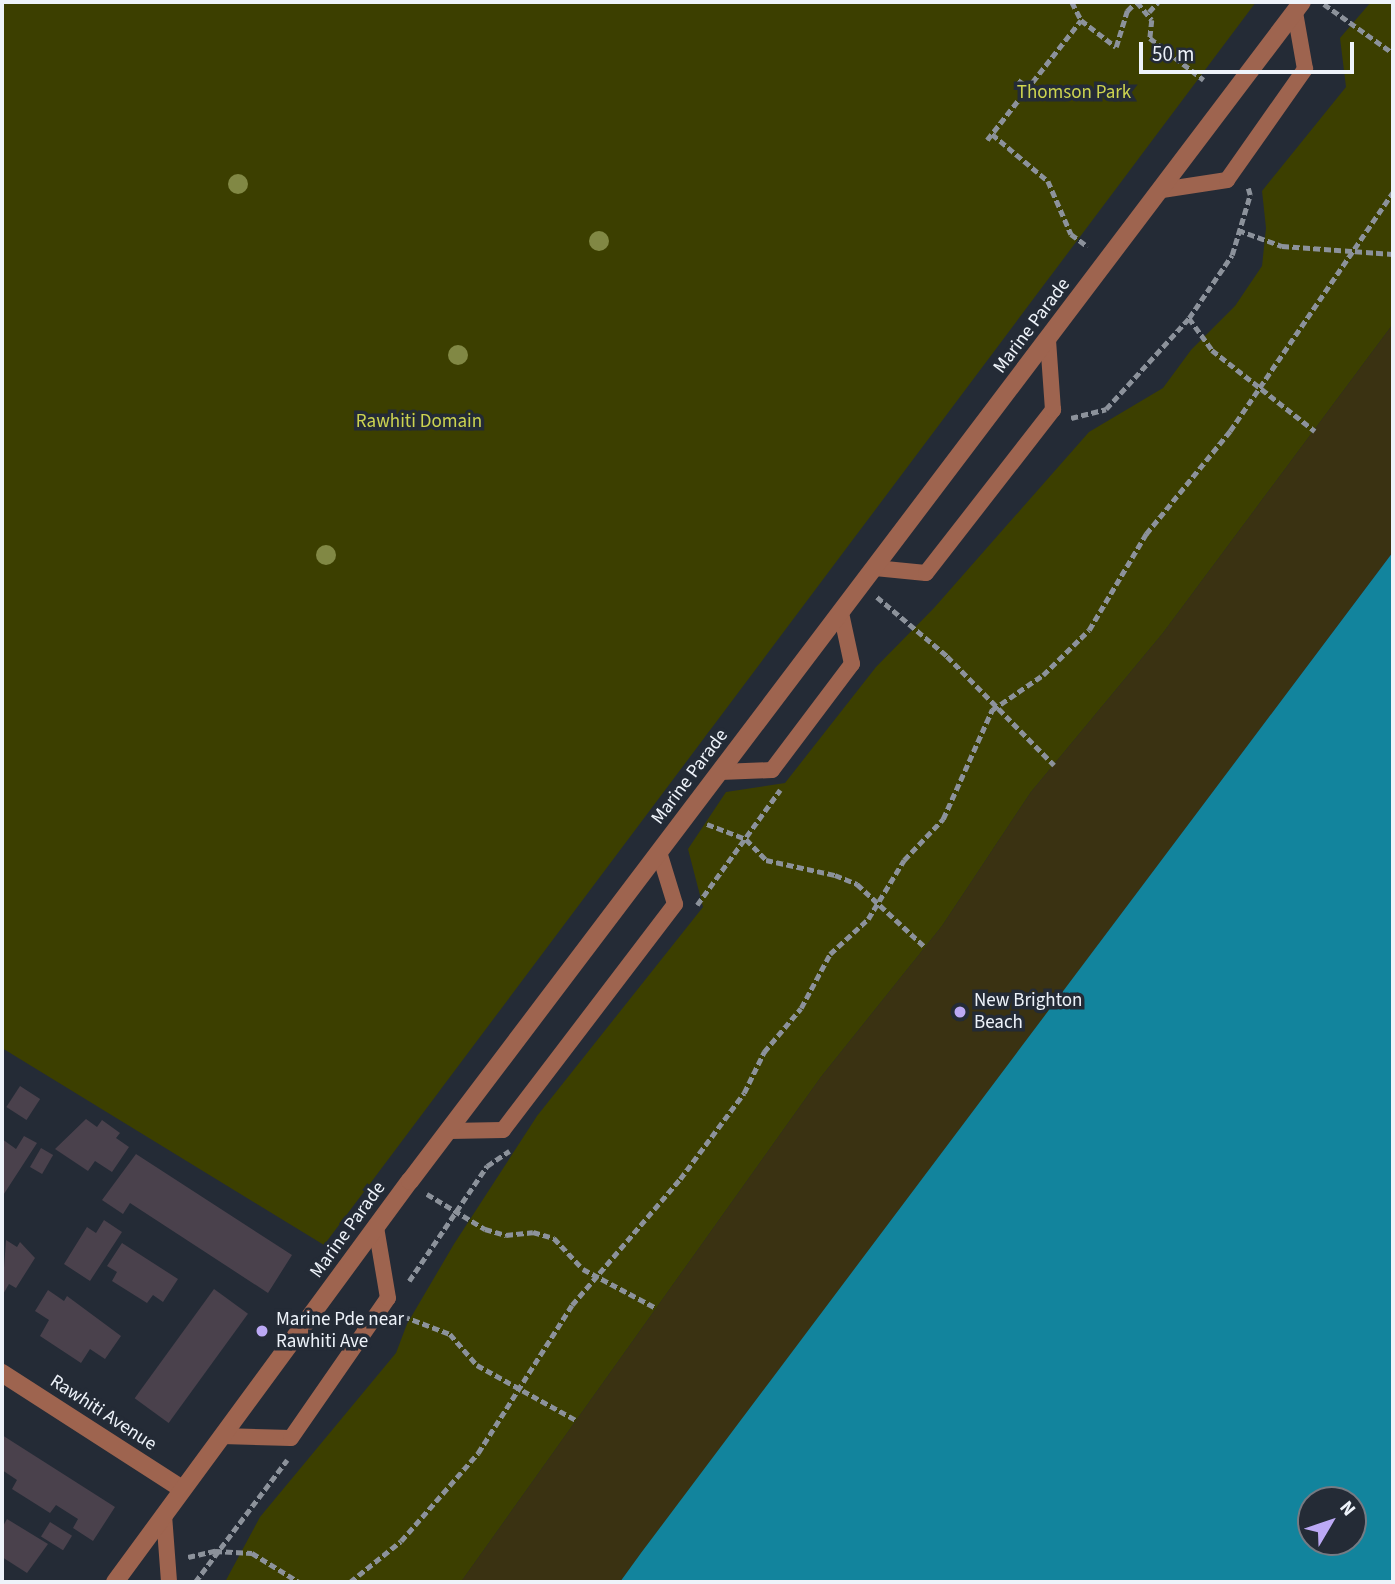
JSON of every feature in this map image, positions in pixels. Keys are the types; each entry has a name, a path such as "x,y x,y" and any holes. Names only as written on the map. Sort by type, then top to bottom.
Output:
{"street":[{"name":"Marine Parade","path":"116,1582 376,1227 1298,7"},
{"name":"Rawhiti Avenue","path":"2,1373 182,1489"}],"lane":[{"path":"1162,190 1227,180 1305,69 1298,7"},
{"path":"875,568 926,573 1052,410 1048,340"},
{"path":"720,772 772,770 852,664 841,613"},
{"path":"449,1131 503,1129 675,904 659,852"},
{"path":"222,1436 292,1438 388,1298 376,1227"},
{"path":"164,1515 170,1582"}],"path":[{"path":"1072,2 1081,20 1116,47 1127,11 1136,2 1149,12"},
{"path":"1158,2 1149,12 1150,38 1204,79"},
{"path":"1321,2 1393,53"},
{"path":"987,140 1081,20"},
{"path":"1018,80 1028,88"},
{"path":"992,134 1048,181 1071,234 1107,262"},
{"path":"1070,419 1106,409 1189,318 1232,255 1250,195 1245,178"},
{"path":"350,1582 427,1513 494,1431 519,1386 572,1305 599,1276 744,1093 764,1052 801,1009 830,954 877,907 904,860 943,819 982,727 998,705 1043,675 1089,630 1140,543 1230,431 1257,388 1317,306 1349,252 1393,191"},
{"path":"1238,230 1282,246 1393,254"},
{"path":"1189,318 1212,350 1315,431"},
{"path":"875,596 998,705 1054,765"},
{"path":"698,903 785,783"},
{"path":"689,813 715,830 746,839 766,860 835,875 857,884 877,907 925,947"},
{"path":"408,1289 409,1278 487,1166 505,1157 517,1142"},
{"path":"426,1194 453,1213 506,1236 533,1232 554,1238 583,1269 656,1308"},
{"path":"401,1306 395,1314 450,1334 477,1365 576,1420"},
{"path":"195,1582 215,1551 294,1450"},
{"path":"187,1557 215,1551 252,1553 299,1582"}],"green space":[{"name":"Rawhiti Domain","path":"2,2 1256,2 324,1245 2,1048"},
{"path":"1371,2 1393,2 1393,324 1163,633 1031,792 942,926 821,1077 461,1582 225,1582 260,1517 396,1353 407,1324 454,1244 537,1116 703,907 688,849 726,792 785,783 876,667 934,608 1089,432 1163,388 1191,350 1235,306 1262,266 1266,228 1262,191 1346,87 1340,38"}],"sand":[{"name":"New Brighton Beach","path":"1393,324 1393,552 620,1582 461,1582 821,1077 942,926 1031,792 1163,633"}],"water":[{"path":"1393,552 1393,1582 620,1582 641,1553"}],"building":[{"path":"20,1086 40,1099 27,1120 6,1107"},
{"path":"86,1119 97,1127 102,1120 120,1133 116,1138 129,1147 112,1172 95,1161 88,1171 55,1149"},
{"path":"24,1136 37,1143 2,1197 2,1139 16,1149"},
{"path":"41,1148 53,1155 42,1174 30,1167"},
{"path":"136,1154 292,1255 268,1293 130,1203 123,1214 102,1200"},
{"path":"104,1220 122,1232 90,1281 64,1264 87,1227 96,1233"},
{"path":"6,1240 17,1247 20,1242 35,1258 16,1288 9,1284 2,1296"},
{"path":"122,1243 178,1279 163,1302 153,1295 147,1303 112,1281 117,1272 107,1266"},
{"path":"214,1289 248,1314 169,1423 135,1398"},
{"path":"48,1290 64,1301 67,1296 121,1336 105,1359 90,1349 81,1363 40,1336 49,1320 35,1311"},
{"path":"2,1435 115,1507 93,1541 73,1528 78,1519 56,1505 50,1513 12,1489 17,1480 2,1470"},
{"path":"7,1519 48,1544 27,1573 2,1557 2,1528"},
{"path":"50,1522 72,1536 63,1550 41,1536"}],"place":[{"name":"New Brighton Beach","path":"960,1012"},
{"name":"Marine Pde near Rawhiti Ave","path":"262,1331"}],"park label":[{"name":"Thomson Park","path":"1074,93"}]}
